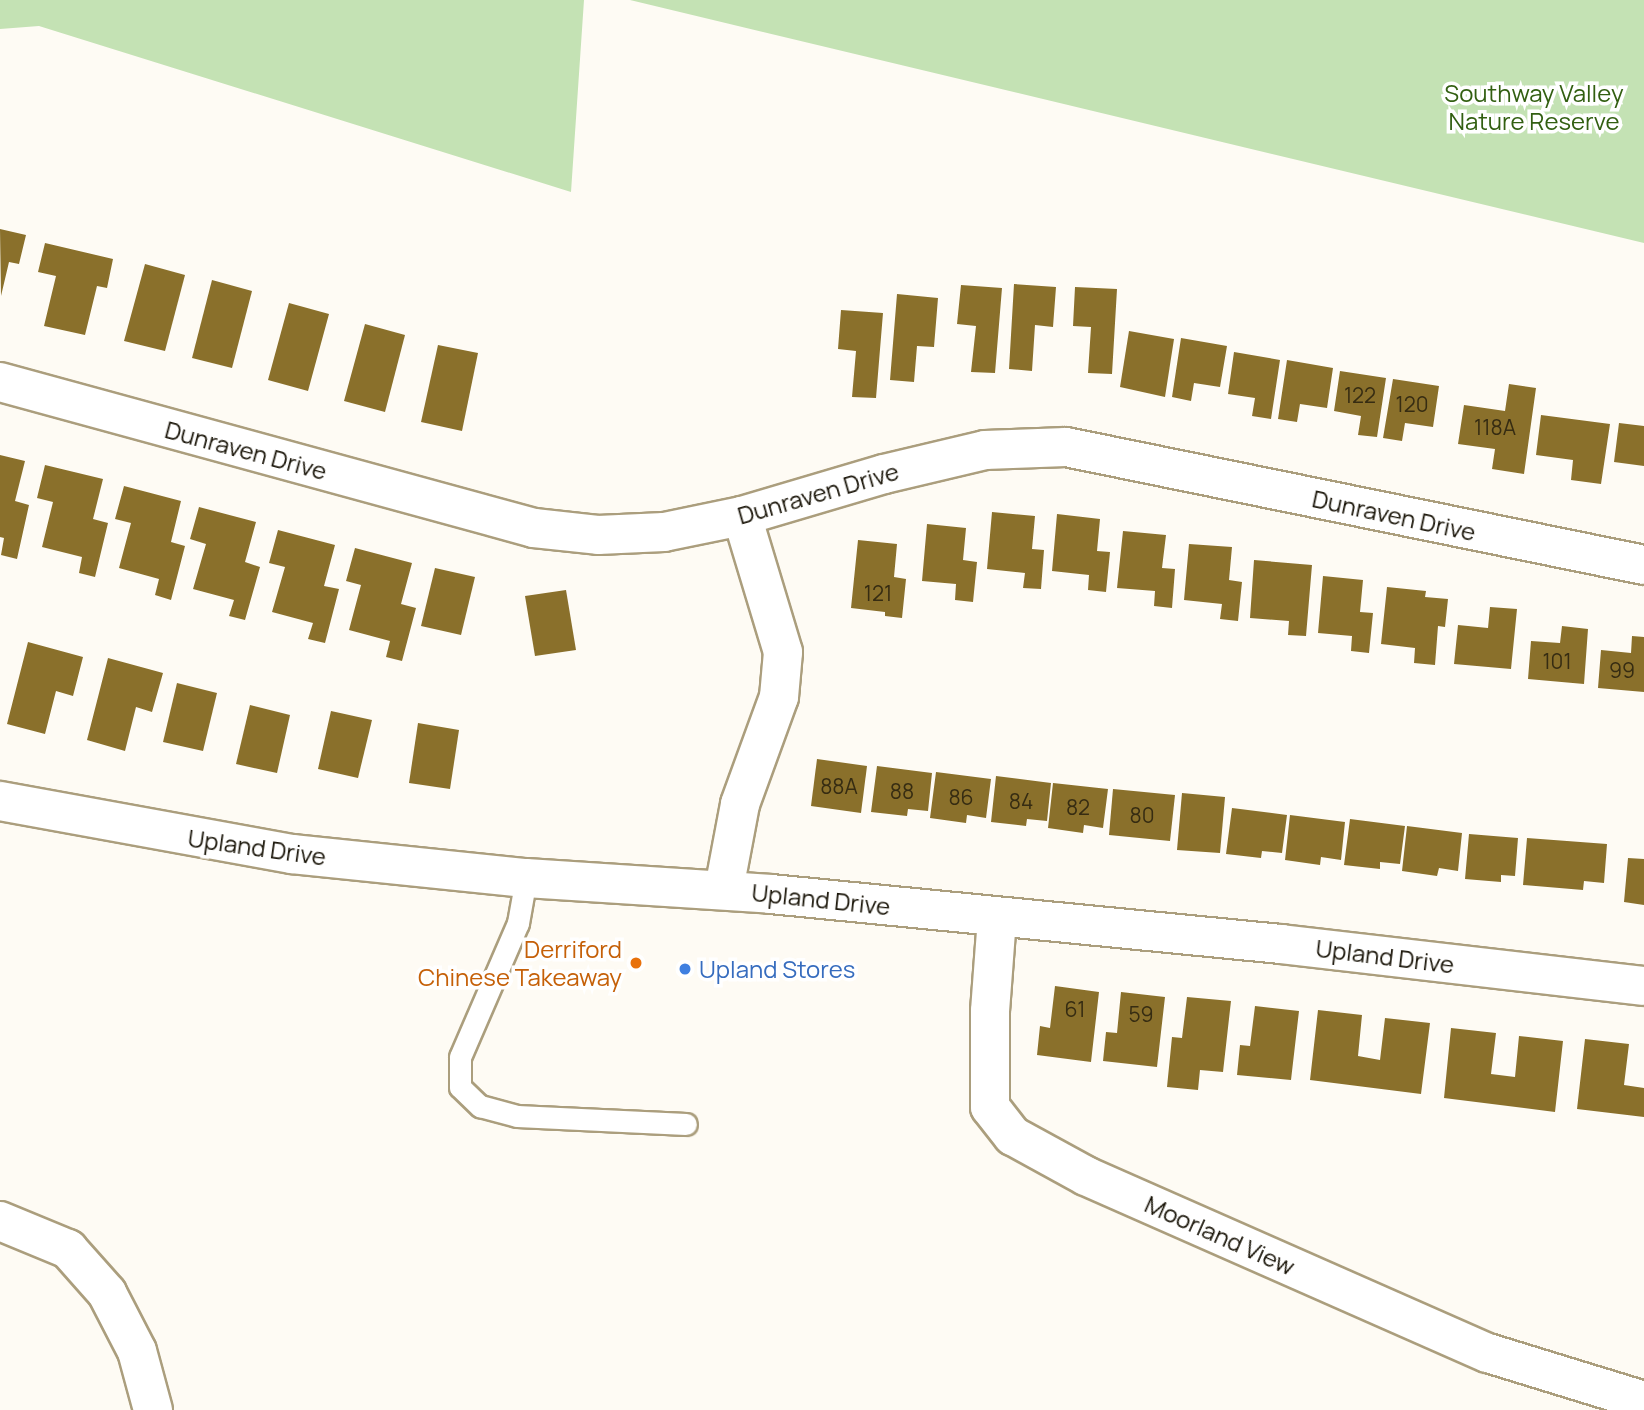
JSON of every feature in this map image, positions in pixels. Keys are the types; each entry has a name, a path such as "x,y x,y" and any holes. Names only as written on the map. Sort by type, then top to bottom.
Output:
{"street":[{"name":"Dunraven Drive","path":"0,382 534,528 598,535 664,532 742,516 884,474 985,450 1066,447 1644,565"},
{"path":"724,889 740,804 779,697 783,652 742,516"},
{"name":"Upland Drive","path":"0,801 292,854 526,878 724,889 1281,944 1644,986"},
{"name":"Moorland View","path":"997,918 990,1011 990,1107 1013,1136 1086,1176 1488,1353 1644,1401"},
{"path":"0,1221 68,1249 107,1293 137,1351 153,1410"}],"lane":[{"path":"526,878 518,923 460,1057 460,1087 480,1106 517,1116 686,1124"}],"green space":[{"path":"0,0 584,0 571,192 39,26 0,29"},
{"name":"Southway Valley Nature Reserve","path":"630,0 1644,0 1644,243 1293,159"}],"building":[{"path":"0,229 26,235 19,264 9,262 1,296"},
{"path":"45,243 113,259 107,288 97,286 85,335 44,326 56,276 38,272"},
{"path":"145,264 185,275 165,351 124,341"},
{"path":"212,280 252,291 232,368 192,358"},
{"path":"1014,284 1056,287 1053,327 1035,325 1032,371 1009,369"},
{"path":"961,285 1002,288 995,373 971,372 976,326 957,324"},
{"path":"1075,287 1117,289 1112,374 1088,373 1091,327 1073,326"},
{"path":"897,294 938,298 934,347 917,346 914,382 890,380"},
{"path":"289,303 329,314 308,391 268,380"},
{"path":"841,310 883,313 876,398 852,397 856,351 838,349"},
{"path":"365,324 405,335 385,412 344,401"},
{"path":"1129,331 1174,339 1165,397 1120,387"},
{"path":"1181,338 1227,346 1220,387 1194,383 1191,401 1172,397"},
{"path":"438,345 478,353 462,431 421,422"},
{"path":"1234,352 1280,360 1271,419 1252,416 1255,398 1228,394"},
{"path":"1287,360 1333,368 1327,408 1300,404 1297,422 1278,419"},
{"path":"1340,371 1386,378 1377,437 1358,435 1361,416 1334,411"},
{"path":"1393,379 1439,386 1433,427 1405,423 1402,441 1383,438"},
{"path":"1509,384 1536,388 1524,474 1492,469 1495,449 1458,444 1464,405 1505,411"},
{"path":"1541,415 1610,424 1601,484 1571,480 1573,460 1536,455"},
{"path":"1619,423 1644,426 1644,466 1614,462"},
{"path":"0,455 25,461 15,501 29,505 17,559 1,555 4,538 0,537"},
{"path":"45,465 103,479 93,519 108,523 95,577 79,573 82,557 42,547 53,502 37,498"},
{"path":"124,486 181,501 171,542 185,546 171,600 155,595 159,579 119,568 131,523 115,519"},
{"path":"199,507 256,522 245,562 260,567 245,620 229,616 234,600 193,589 206,544 190,539"},
{"path":"992,512 1035,516 1032,549 1044,550 1041,589 1023,588 1025,573 987,569"},
{"path":"1057,514 1100,519 1097,551 1110,552 1106,592 1088,590 1089,575 1052,571"},
{"path":"927,524 966,528 963,560 977,562 973,602 955,600 956,584 922,581"},
{"path":"278,530 335,545 324,586 339,589 325,643 308,639 313,623 272,612 285,567 269,563"},
{"path":"1123,531 1166,535 1162,568 1175,569 1172,608 1154,606 1155,591 1117,588"},
{"path":"858,540 897,544 894,577 906,579 902,618 885,616 885,612 851,608"},
{"path":"1189,544 1232,547 1229,580 1242,582 1238,621 1220,619 1222,604 1184,600"},
{"path":"355,548 412,563 401,604 416,608 402,661 386,657 390,641 349,630 361,585 346,581"},
{"path":"1254,560 1312,565 1306,636 1288,635 1289,621 1250,618"},
{"path":"435,568 475,577 461,635 421,626"},
{"path":"1323,576 1363,580 1360,612 1373,613 1369,653 1351,651 1352,636 1318,633"},
{"path":"1387,587 1426,591 1425,597 1448,599 1445,627 1438,626 1435,665 1414,663 1415,648 1381,644"},
{"path":"566,590 576,650 535,656 525,596"},
{"path":"1490,607 1517,609 1511,669 1454,664 1458,625 1488,628"},
{"path":"1562,626 1588,629 1584,684 1528,679 1531,641 1560,643"},
{"path":"1632,636 1644,637 1644,692 1598,688 1601,650 1631,653"},
{"path":"28,642 83,657 73,696 56,691 45,734 7,724"},
{"path":"108,658 163,673 152,712 136,707 125,751 87,740"},
{"path":"177,683 217,693 203,751 163,742"},
{"path":"250,705 290,715 277,773 236,764"},
{"path":"331,711 372,720 358,778 318,769"},
{"path":"418,723 459,730 450,789 409,783"},
{"path":"817,759 867,766 861,813 811,806"},
{"path":"877,766 932,773 928,811 908,809 907,816 871,812"},
{"path":"936,772 991,779 986,818 967,815 966,823 930,818"},
{"path":"996,776 1051,783 1047,821 1027,819 1026,826 991,822"},
{"path":"1053,783 1108,789 1103,828 1084,825 1083,833 1048,828"},
{"path":"1113,789 1175,795 1170,841 1109,835"},
{"path":"1182,793 1225,797 1220,853 1177,850"},
{"path":"1232,808 1287,815 1282,853 1262,851 1261,858 1226,854"},
{"path":"1290,815 1345,822 1341,860 1321,857 1320,865 1285,860"},
{"path":"1350,819 1405,826 1400,864 1380,862 1380,869 1344,865"},
{"path":"1407,826 1462,833 1458,871 1439,868 1437,876 1402,871"},
{"path":"1469,834 1518,838 1515,876 1501,875 1501,882 1465,879"},
{"path":"1527,838 1607,844 1604,883 1584,881 1583,890 1523,885"},
{"path":"1628,858 1644,859 1644,905 1624,902"},
{"path":"1055,986 1099,992 1091,1062 1037,1055 1040,1026 1050,1028"},
{"path":"1121,992 1165,997 1157,1067 1103,1061 1106,1032 1117,1033"},
{"path":"1187,997 1231,1001 1223,1072 1200,1070 1198,1090 1167,1087 1172,1037 1182,1038"},
{"path":"1255,1006 1299,1011 1291,1080 1237,1075 1240,1045 1250,1046"},
{"path":"1318,1010 1362,1015 1358,1056 1380,1060 1385,1018 1430,1023 1421,1094 1310,1080"},
{"path":"1451,1028 1496,1033 1491,1074 1515,1077 1519,1036 1563,1041 1555,1112 1444,1098"},
{"path":"1585,1039 1629,1044 1624,1085 1644,1088 1644,1117 1577,1109"}],"place":[{"name":"Derriford Chinese Takeaway","path":"636,963"},
{"name":"Upland Stores","path":"685,969"}]}
